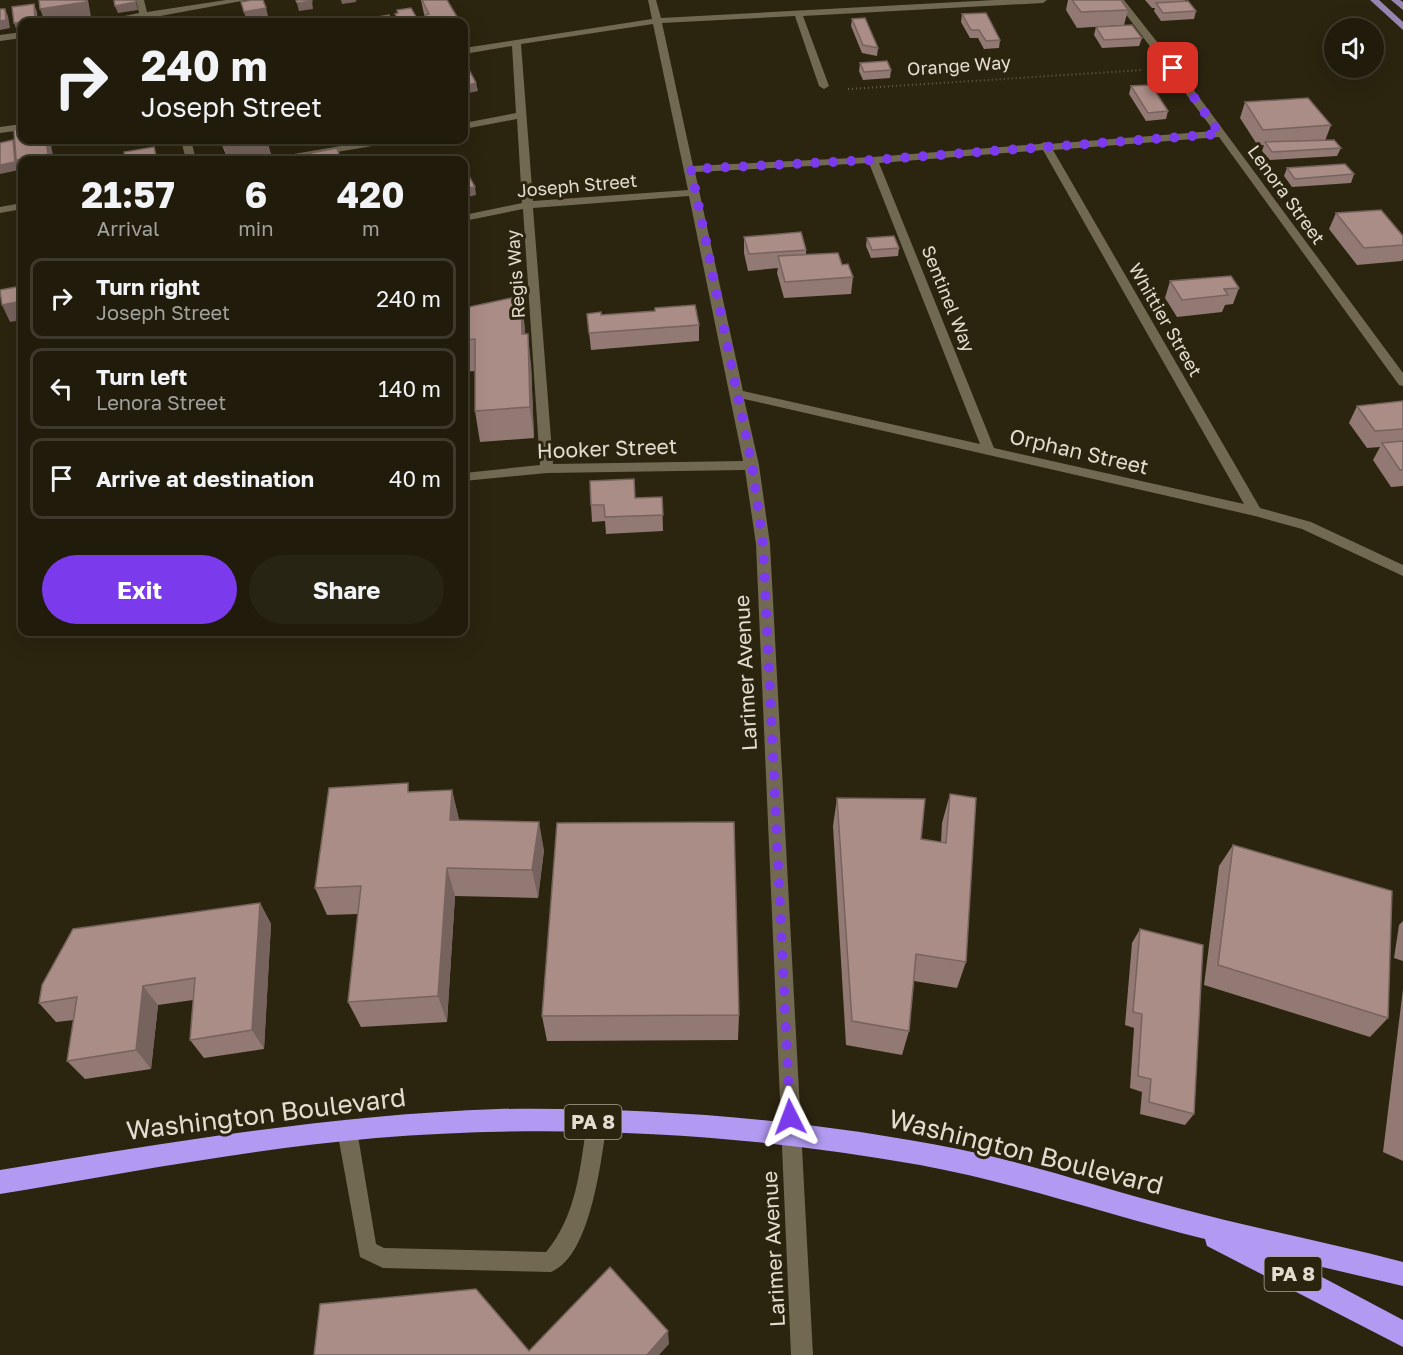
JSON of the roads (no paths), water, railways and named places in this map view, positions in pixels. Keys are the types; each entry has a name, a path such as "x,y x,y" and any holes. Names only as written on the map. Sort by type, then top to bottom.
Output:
{"highway":[{"name":"Washington Boulevard","path":"0,1182 296,1135 347,1130 502,1121 597,1122 730,1128 866,1144 962,1162 1075,1189 1179,1220 1403,1274"},
{"name":"Washington Boulevard","path":"1179,1220 1276,1266 1403,1334"}],"main road":[{"path":"1374,0 1403,27"},
{"path":"1395,0 1403,7"}],"street":[{"path":"140,0 144,16"},
{"path":"129,18 243,0"},
{"name":"Larimer Avenue","path":"652,0 691,169 694,193 738,394 752,465 763,544 802,1355"},
{"path":"468,50 639,22 1043,0"},
{"name":"Lenora Street","path":"1119,0 1173,68 1403,382"},
{"path":"798,13 824,86"},
{"path":"0,38 18,35"},
{"name":"Regis Way","path":"516,42 528,205 531,318 547,469"},
{"path":"468,125 521,115"},
{"path":"0,130 18,128"},
{"path":"691,169 873,160 1220,134"},
{"path":"299,156 367,144"},
{"name":"Whittier Street","path":"1045,146 1255,512"},
{"name":"Sentinel Way","path":"873,160 989,452"},
{"name":"Joseph Street","path":"468,217 528,205 694,193"},
{"path":"0,210 18,207"},
{"name":"Orphan Street","path":"738,394 1306,525 1403,571"},
{"name":"Hooker Street","path":"468,477 547,469 752,465"},
{"path":"347,1130 368,1250 382,1258 551,1262 562,1251 583,1208 597,1122"}]}
